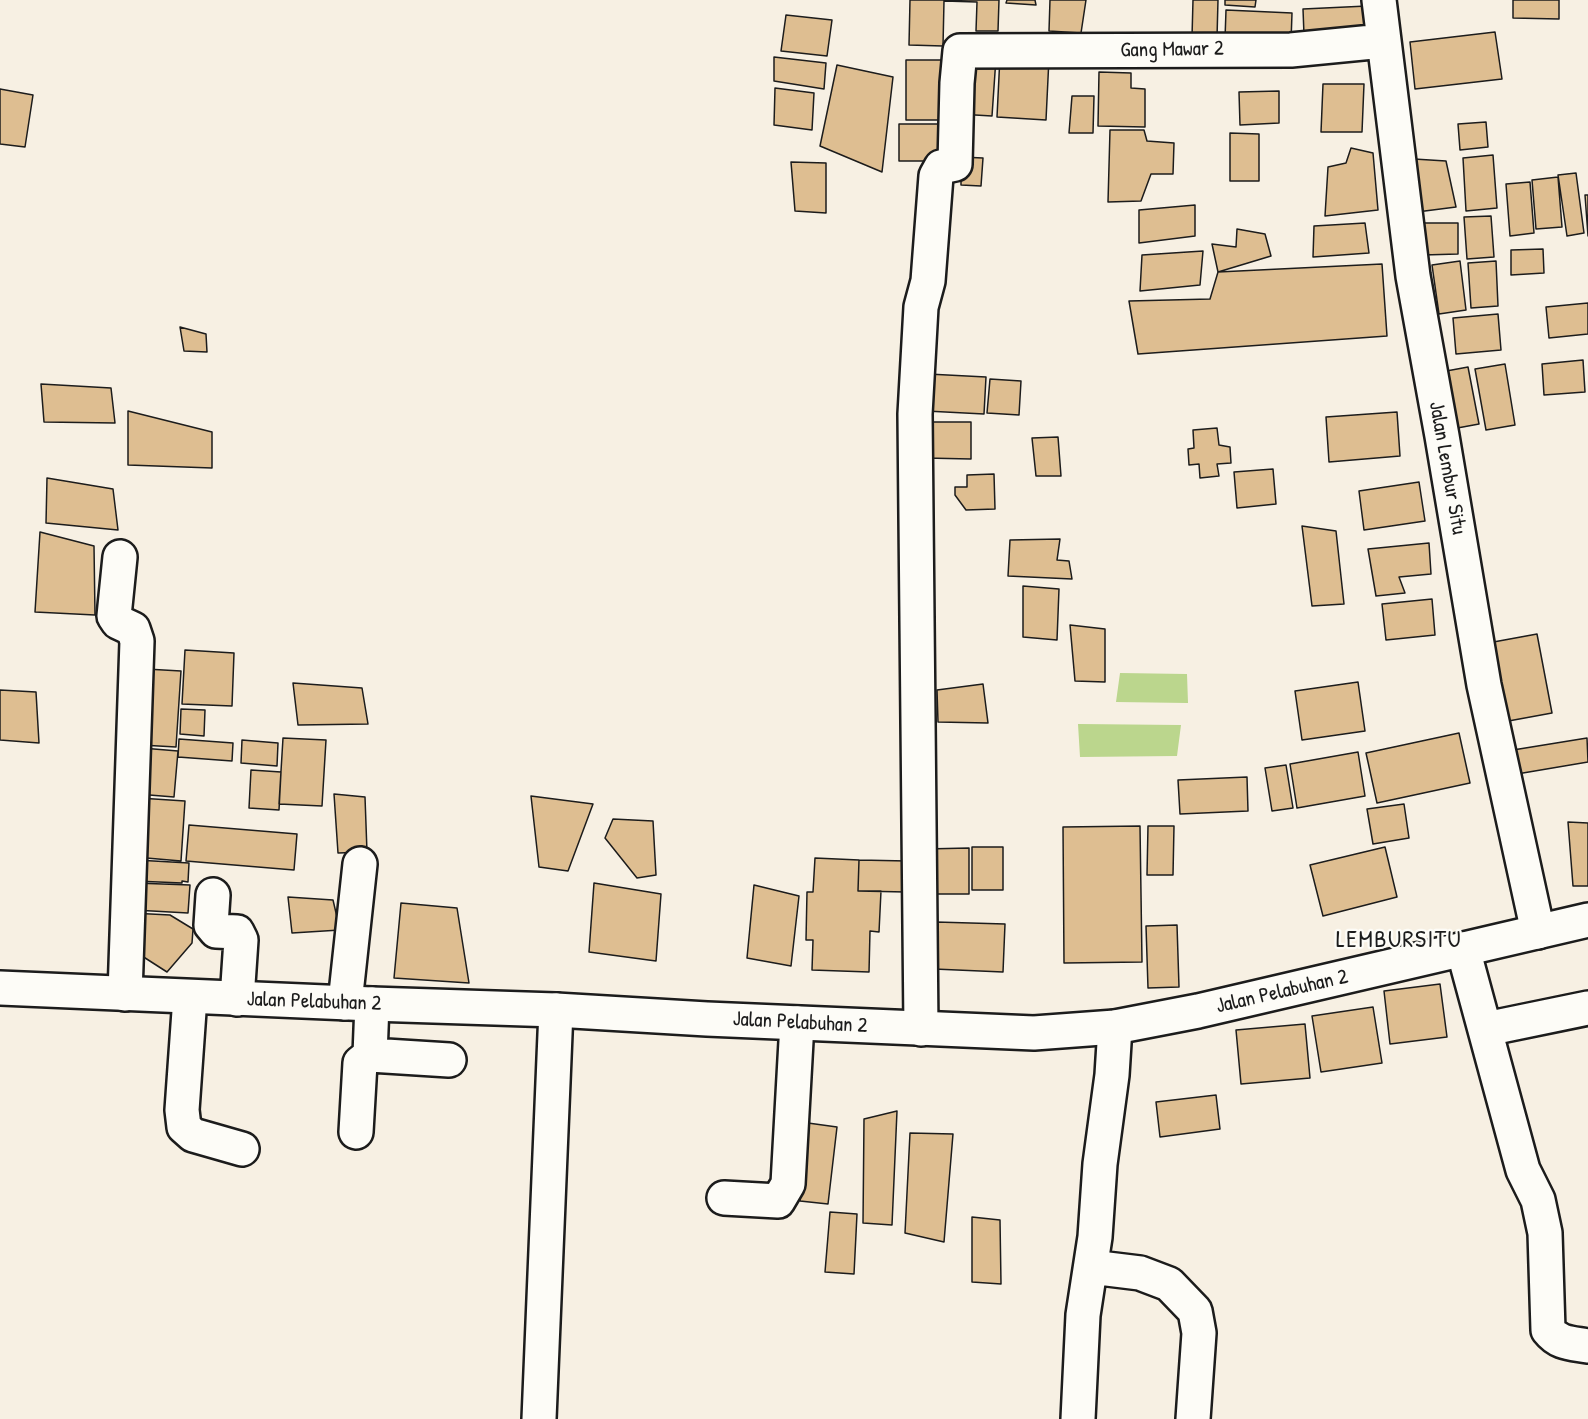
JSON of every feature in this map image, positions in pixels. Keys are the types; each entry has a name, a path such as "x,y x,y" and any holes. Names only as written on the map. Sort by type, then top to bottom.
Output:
{"street":[{"name":"Jalan Lembur Situ","path":"1379,0 1413,276 1484,685 1538,932"},
{"name":"Gang Mawar 2","path":"921,1029 915,414 921,307 928,281 936,176 941,167 955,164 960,51 1291,50 1383,41"},
{"path":"120,557 114,616 118,622 132,629 137,641 124,994"},
{"path":"360,864 359,1004 370,1055"},
{"path":"213,895 211,926 216,931 237,932 241,940 237,999"},
{"name":"Jalan Pelabuhan 2","path":"0,988 556,1010 1034,1033 1115,1027 1232,1004 1588,920"},
{"path":"1463,949 1523,1170 1538,1200 1545,1233 1548,1330 1555,1339 1588,1346"},
{"path":"190,997 184,1127 193,1135 242,1149"},
{"path":"1486,1029 1588,1008"},
{"path":"539,1419 556,1010"},
{"path":"724,1198 778,1201 788,1184 797,1023"},
{"path":"1078,1419 1083,1315 1091,1267 1115,1027"},
{"path":"356,1132 360,1063 370,1055 449,1060"},
{"path":"1091,1267 1140,1273 1169,1284 1195,1311 1199,1333 1193,1419"}],"green space":[{"path":"1120,673 1187,674 1188,703 1116,702"},
{"path":"1078,724 1181,725 1177,756 1080,757"}],"building":[{"path":"910,0 999,0 998,31 976,31 977,2 944,1 943,46 909,45"},
{"path":"1007,0 1035,0 1036,5 1006,3"},
{"path":"1050,0 1086,0 1081,33 1049,31"},
{"path":"1193,0 1218,0 1217,38 1192,37"},
{"path":"1225,0 1256,0 1255,7 1225,5"},
{"path":"1513,0 1559,0 1559,19 1513,18"},
{"path":"1367,6 1368,32 1304,35 1303,9"},
{"path":"1226,10 1292,13 1291,42 1225,39"},
{"path":"786,15 832,20 827,56 781,51"},
{"path":"1495,32 1502,79 1415,89 1410,42"},
{"path":"963,56 996,58 992,116 958,114"},
{"path":"1000,56 1049,58 1046,120 997,117"},
{"path":"774,57 826,63 824,89 774,81"},
{"path":"906,60 941,60 941,120 906,120"},
{"path":"837,65 893,77 882,172 820,146"},
{"path":"1099,72 1131,73 1131,88 1145,89 1145,127 1098,126"},
{"path":"1323,84 1364,84 1362,132 1321,132"},
{"path":"775,88 814,93 812,130 774,125"},
{"path":"0,89 33,95 25,147 0,144"},
{"path":"1279,91 1279,123 1240,125 1239,92"},
{"path":"1072,96 1094,96 1093,133 1069,133"},
{"path":"1486,122 1488,147 1460,150 1458,124"},
{"path":"899,124 950,124 950,161 899,161"},
{"path":"1110,130 1144,130 1147,141 1174,143 1173,174 1151,174 1141,201 1108,202"},
{"path":"1230,133 1259,134 1259,181 1230,181"},
{"path":"1351,148 1373,153 1378,210 1325,216 1328,167 1346,163"},
{"path":"1493,155 1497,208 1466,211 1463,158"},
{"path":"961,157 983,158 981,186 961,185"},
{"path":"1414,159 1446,161 1456,207 1417,212"},
{"path":"791,162 826,163 826,213 795,211"},
{"path":"1576,173 1584,233 1567,236 1558,175"},
{"path":"1558,177 1562,227 1536,229 1532,180"},
{"path":"1530,182 1534,233 1510,236 1506,184"},
{"path":"1585,195 1588,195 1588,236"},
{"path":"1195,205 1195,236 1139,243 1139,210"},
{"path":"1491,216 1494,257 1467,259 1464,217"},
{"path":"1365,223 1369,253 1313,257 1314,226"},
{"path":"1422,223 1458,223 1458,254 1423,255"},
{"path":"1237,229 1265,234 1271,256 1218,272 1212,244 1236,247"},
{"path":"1543,249 1544,273 1511,275 1511,250"},
{"path":"1203,251 1200,285 1140,291 1142,255"},
{"path":"1460,261 1466,310 1439,314 1432,265"},
{"path":"1496,261 1498,306 1471,308 1468,263"},
{"path":"1382,264 1387,336 1138,354 1129,301 1210,299 1218,272"},
{"path":"1588,303 1588,334 1549,338 1546,307"},
{"path":"1498,314 1501,350 1456,354 1453,318"},
{"path":"180,327 206,334 207,352 184,351"},
{"path":"1583,360 1585,392 1544,395 1542,364"},
{"path":"1505,364 1515,425 1486,430 1475,369"},
{"path":"1468,367 1479,424 1452,429 1441,372"},
{"path":"928,374 986,377 984,414 926,411"},
{"path":"990,379 1021,381 1019,415 987,413"},
{"path":"41,384 111,388 115,423 44,422"},
{"path":"128,411 212,432 212,468 128,465"},
{"path":"1397,412 1400,456 1329,462 1326,417"},
{"path":"925,422 971,422 971,459 925,458"},
{"path":"1217,428 1219,445 1230,447 1231,463 1217,464 1219,476 1200,478 1199,464 1189,465 1188,449 1194,448 1193,430"},
{"path":"1058,437 1061,476 1036,476 1032,438"},
{"path":"1273,469 1276,504 1237,508 1234,472"},
{"path":"994,474 995,509 966,510 955,495 955,487 967,487 967,475"},
{"path":"47,478 113,489 118,530 46,523"},
{"path":"1419,482 1425,521 1364,530 1359,491"},
{"path":"1302,526 1336,531 1344,604 1312,606"},
{"path":"40,532 94,546 95,615 35,612"},
{"path":"1060,539 1057,560 1069,561 1072,579 1008,576 1010,540"},
{"path":"1429,543 1431,574 1399,577 1405,593 1376,596 1368,549"},
{"path":"1023,586 1059,589 1057,640 1023,637"},
{"path":"1432,599 1435,635 1386,640 1382,604"},
{"path":"1070,625 1105,629 1105,682 1075,681"},
{"path":"1537,634 1552,713 1503,722 1488,643"},
{"path":"185,650 234,653 232,706 182,704"},
{"path":"146,669 181,671 176,747 141,745"},
{"path":"1358,682 1365,731 1302,740 1295,691"},
{"path":"293,683 362,688 368,724 298,725"},
{"path":"983,684 988,723 938,722 937,690"},
{"path":"0,690 36,692 39,743 0,740"},
{"path":"181,709 205,710 204,736 180,734"},
{"path":"1459,733 1470,783 1377,803 1366,753"},
{"path":"283,738 326,740 322,806 279,804"},
{"path":"1587,738 1588,762 1517,774 1513,750"},
{"path":"179,739 233,743 232,761 178,757"},
{"path":"242,740 278,743 277,766 241,763"},
{"path":"142,748 178,751 174,797 137,794"},
{"path":"1358,752 1365,796 1297,808 1290,764"},
{"path":"1286,765 1293,808 1272,811 1265,768"},
{"path":"251,770 281,772 279,810 249,808"},
{"path":"1247,777 1248,811 1180,814 1178,780"},
{"path":"334,794 365,797 367,852 338,853"},
{"path":"531,796 593,804 568,871 539,867"},
{"path":"139,798 185,801 181,861 135,857"},
{"path":"1404,804 1409,838 1373,844 1367,809"},
{"path":"613,819 653,821 656,875 637,878 605,838"},
{"path":"1568,822 1588,823 1588,886 1573,886"},
{"path":"189,825 297,834 294,870 186,861"},
{"path":"1140,826 1142,962 1064,963 1063,827"},
{"path":"1148,826 1174,826 1173,875 1147,875"},
{"path":"972,847 1003,847 1003,890 972,890"},
{"path":"1385,847 1397,897 1323,916 1310,865"},
{"path":"969,848 969,894 925,894 925,849"},
{"path":"815,858 859,860 858,891 881,891 879,932 870,931 869,972 812,970 813,940 806,940 807,892 813,892"},
{"path":"136,860 189,863 188,882 135,881"},
{"path":"859,860 907,861 906,892 858,891"},
{"path":"135,883 190,885 188,913 134,910"},
{"path":"594,883 661,894 656,961 589,952"},
{"path":"754,885 799,896 791,966 747,958"},
{"path":"288,897 333,900 340,930 292,933"},
{"path":"401,903 457,908 469,983 394,978"},
{"path":"131,913 170,915 193,929 192,943 167,972 128,947"},
{"path":"936,922 1005,924 1003,972 934,969"},
{"path":"1177,925 1179,987 1148,988 1146,926"},
{"path":"1440,984 1447,1037 1390,1044 1384,991"},
{"path":"1373,1007 1382,1063 1321,1072 1312,1016"},
{"path":"1305,1024 1310,1078 1241,1084 1236,1030"},
{"path":"1216,1095 1220,1129 1160,1137 1156,1102"},
{"path":"897,1111 892,1225 863,1223 864,1119"},
{"path":"808,1123 837,1127 828,1204 800,1201"},
{"path":"910,1133 953,1134 944,1242 905,1233"},
{"path":"830,1212 857,1214 854,1274 825,1272"},
{"path":"972,1217 1000,1220 1001,1284 972,1282"}],"district":[{"name":"LEMBURSITU","path":"1399,941"}]}
